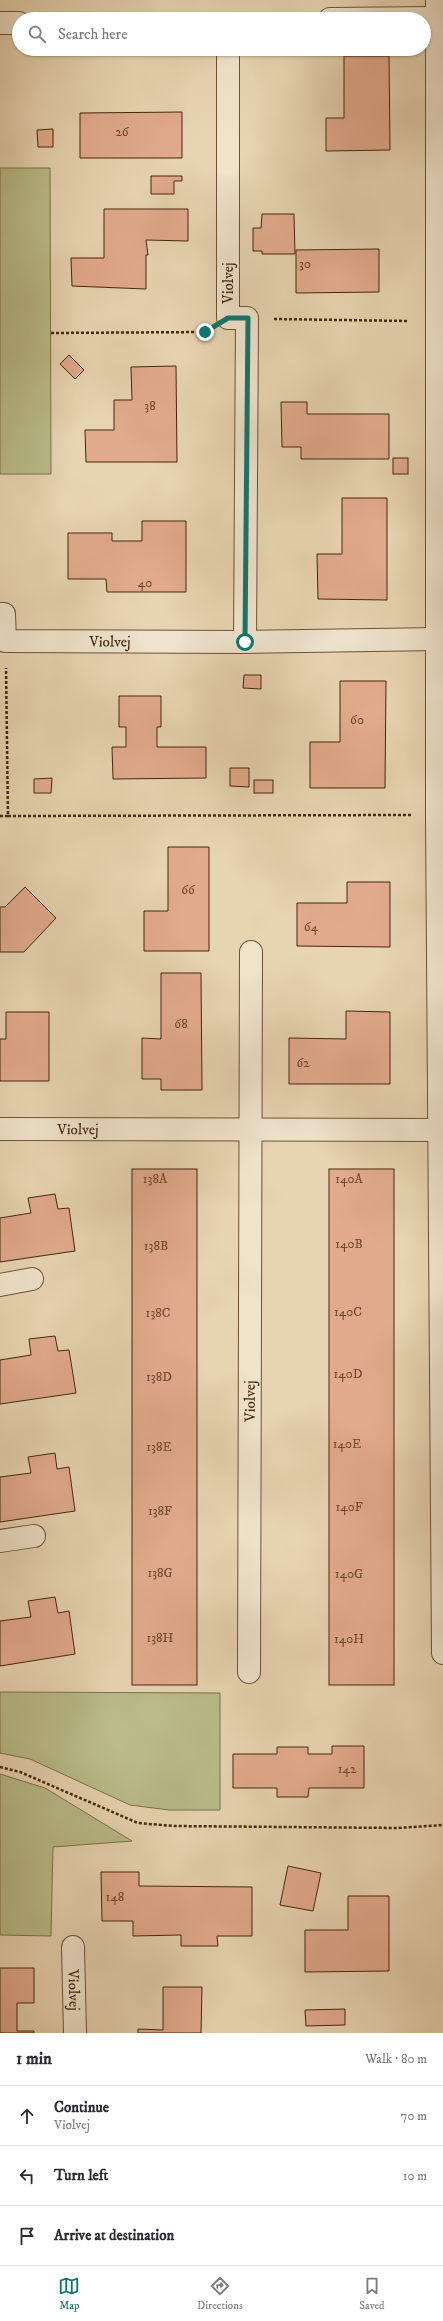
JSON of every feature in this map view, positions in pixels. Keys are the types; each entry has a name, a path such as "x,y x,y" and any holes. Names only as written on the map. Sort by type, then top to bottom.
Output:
{"street":[{"path":"405,12 437,9 436,228 440,318 437,815 442,1322 443,1653"},
{"path":"0,23 12,23"},
{"name":"Violvej","path":"228,56 238,318 245,642"},
{"path":"0,614 4,614 5,641"},
{"name":"Violvej","path":"5,641 245,642 439,639"},
{"name":"Violvej","path":"249,1672 251,952"},
{"name":"Violvej","path":"0,1129 251,1131 440,1130"},
{"path":"0,1285 32,1279"},
{"path":"0,1541 34,1536"},
{"name":"Violvej","path":"73,1948 75,2033"}],"path":[{"path":"51,333 205,332 238,318 409,321 440,318"},
{"path":"5,641 8,816"},
{"path":"0,816 437,815"},
{"path":"0,1767 20,1772 138,1823 174,1826 375,1828 443,1825"}],"green space":[{"path":"0,168 50,168 51,474 0,474"},
{"path":"0,1692 220,1693 220,1810 169,1810 130,1805 30,1759 0,1753"},
{"path":"0,1774 45,1788 132,1841 53,1847 51,1936 0,1935"}],"building":[{"path":"344,56 389,56 390,150 326,151 326,118 344,118"},
{"path":"182,112 182,158 80,158 80,113"},
{"path":"53,129 53,147 38,147 37,130"},
{"path":"151,176 182,176 182,181 174,181 174,194 151,194"},
{"path":"104,209 188,209 188,241 146,240 148,255 146,255 146,289 72,286 71,258 104,258"},
{"path":"262,214 294,214 295,254 262,254 262,251 253,251 253,228 261,228"},
{"path":"379,249 379,292 296,293 296,250"},
{"path":"69,355 84,370 75,379 60,364"},
{"path":"176,366 177,462 86,462 85,430 114,430 114,400 132,400 131,367"},
{"path":"281,402 307,402 307,414 389,414 389,459 301,459 301,447 282,447"},
{"path":"393,458 408,458 408,474 393,474"},
{"path":"342,498 387,498 387,600 318,599 317,554 342,554"},
{"path":"142,521 186,521 186,592 107,592 106,579 68,579 68,533 112,533 112,541 142,541"},
{"path":"244,675 261,675 261,689 243,688"},
{"path":"340,681 386,681 385,788 310,788 310,742 340,742"},
{"path":"119,696 161,696 161,727 157,727 157,747 206,747 206,778 113,779 112,747 126,747 126,727 119,727"},
{"path":"230,768 249,768 249,787 230,786"},
{"path":"52,778 51,793 34,793 34,779"},
{"path":"254,780 273,780 273,793 254,793"},
{"path":"168,847 209,847 209,951 144,951 144,911 168,911"},
{"path":"347,882 390,882 390,947 297,946 297,903 347,903"},
{"path":"25,887 56,918 24,952 0,952 0,907 5,907"},
{"path":"161,973 201,973 202,1090 161,1090 161,1079 142,1079 142,1038 161,1039"},
{"path":"346,1011 390,1012 390,1084 289,1084 289,1038 346,1039"},
{"path":"6,1012 49,1012 49,1081 0,1081 0,1039 6,1039"},
{"path":"132,1169 197,1169 197,1685 132,1685"},
{"path":"329,1169 394,1169 394,1685 329,1685"},
{"path":"55,1194 58,1209 69,1208 75,1251 0,1262 0,1218 31,1213 28,1198"},
{"path":"55,1336 58,1351 69,1350 76,1393 0,1404 0,1360 31,1355 29,1339"},
{"path":"55,1453 57,1469 69,1467 75,1511 0,1522 0,1477 31,1473 28,1457"},
{"path":"55,1597 58,1613 69,1611 75,1654 0,1666 0,1621 31,1617 28,1601"},
{"path":"332,1746 364,1746 364,1788 309,1788 308,1797 277,1797 277,1788 233,1788 233,1754 277,1754 277,1747 308,1747 308,1754 332,1754"},
{"path":"288,1866 321,1873 313,1911 280,1905"},
{"path":"101,1872 139,1872 139,1886 252,1887 252,1936 217,1936 218,1946 181,1946 181,1935 133,1936 133,1921 102,1921"},
{"path":"348,1896 389,1896 389,1971 305,1972 305,1930 348,1930"},
{"path":"0,1968 34,1968 34,2003 17,2003 17,2031 34,2031 34,2033 0,2033"},
{"path":"163,1987 202,1987 201,2033 138,2033 138,2029 163,2030"},
{"path":"345,2009 345,2025 306,2026 305,2010"}],"route":[{"path":"205,332 228,318 248,318 245,642"}]}
